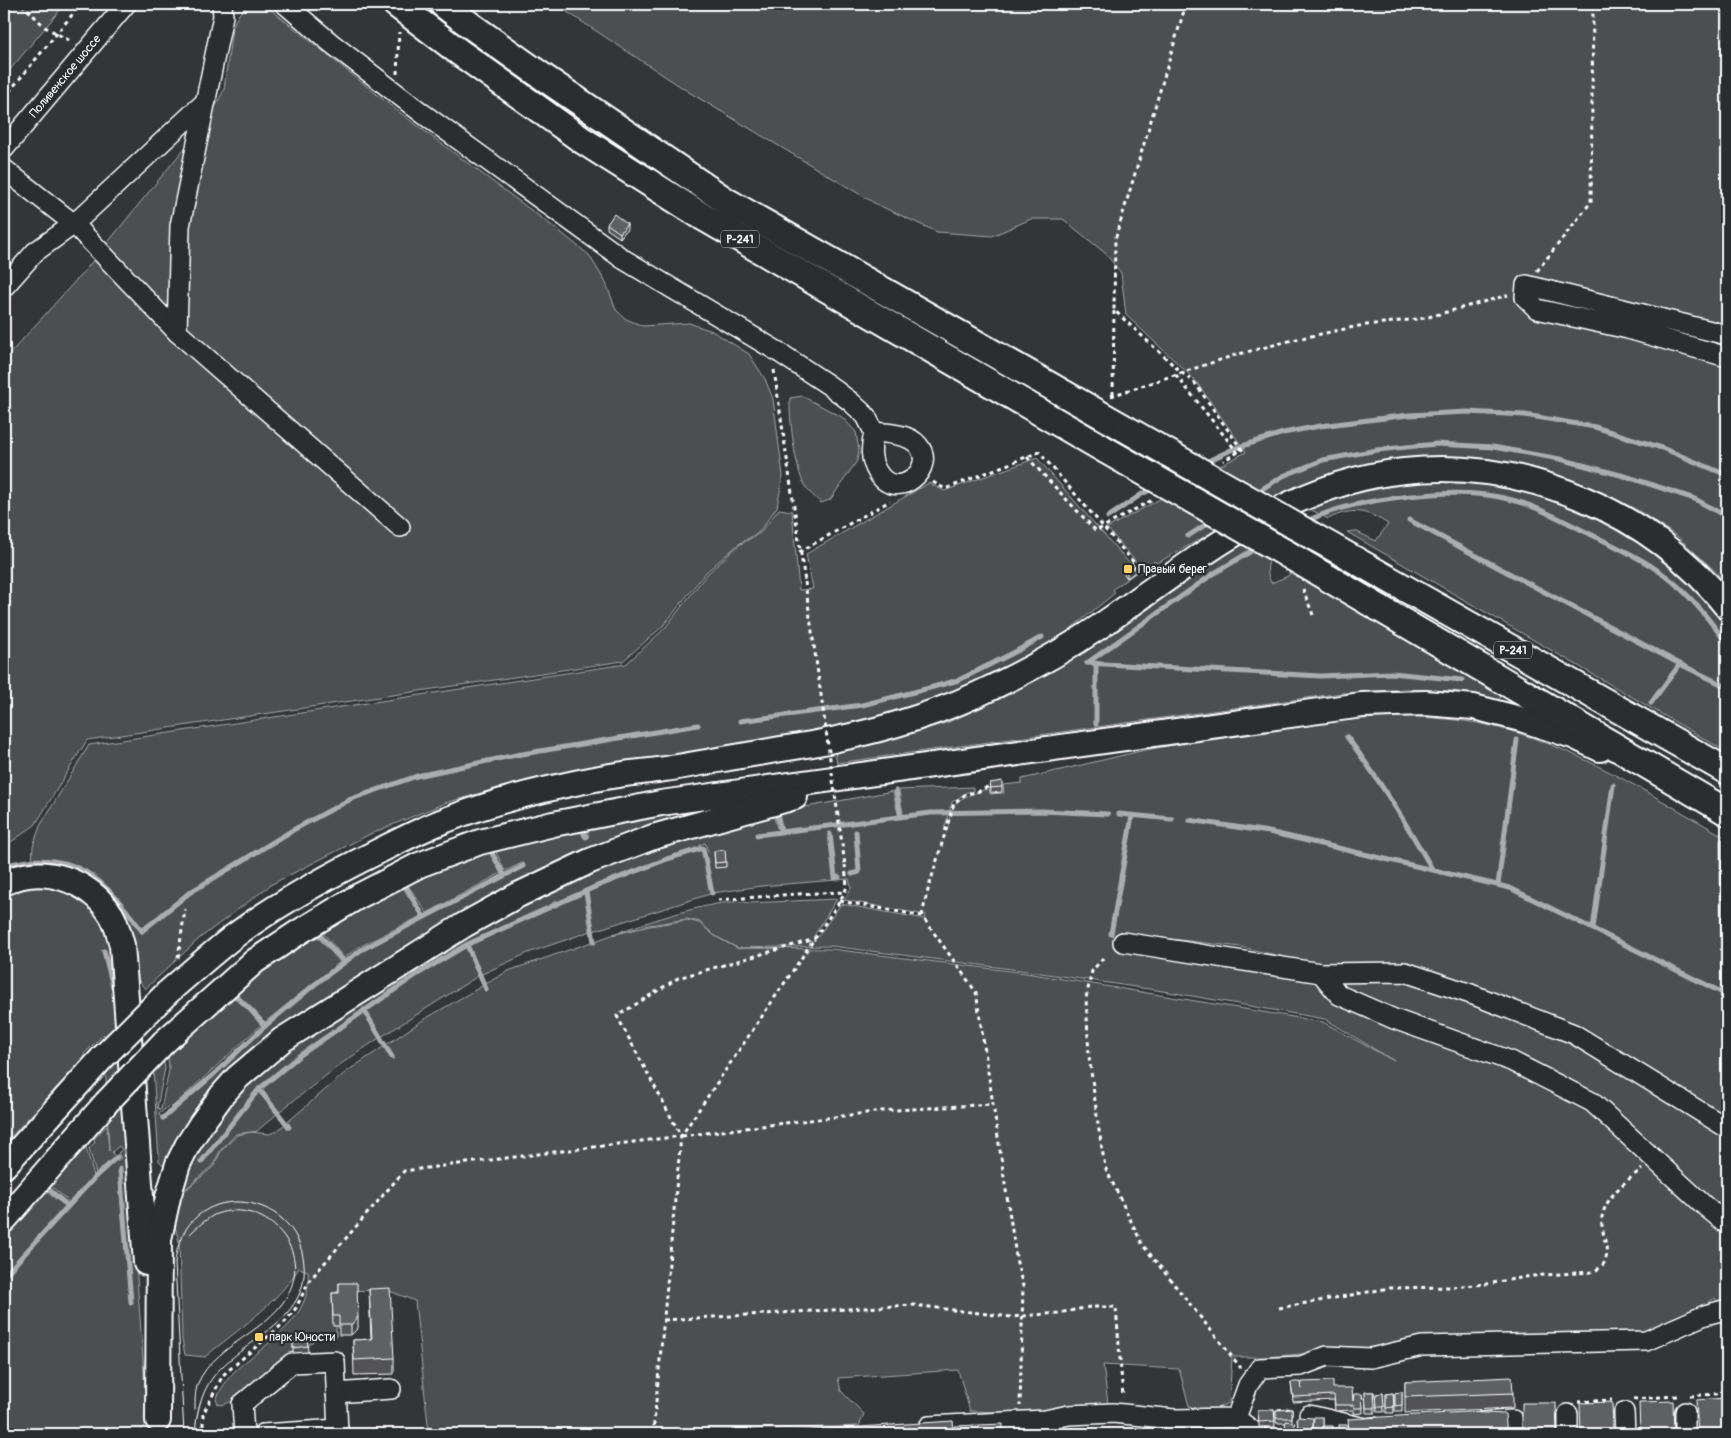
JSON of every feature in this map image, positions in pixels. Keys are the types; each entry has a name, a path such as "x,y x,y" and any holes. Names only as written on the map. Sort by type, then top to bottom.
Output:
{"highway":[{"name":"Р-241","path":"443,4 546,79 726,201 1727,771"},
{"name":"Р-241","path":"398,15 458,52 582,140 703,217 1287,554 1727,812"}],"main road":[{"path":"4,1166 103,1057 167,993 234,937 320,881 445,820 499,802 610,776 668,769 840,739 922,716 988,690 1037,665 1096,629 1232,535 1309,494 1347,481 1403,471 1452,469 1497,473 1547,486 1602,507 1645,531 1687,563 1727,606"},
{"path":"4,1220 106,1102 164,1042 255,961 359,896 419,865 480,842 553,824 661,803 1362,704 1399,702 1474,707 1524,720 1573,736 1677,783"},
{"path":"159,1427 159,1240 168,1197 178,1164 187,1146 222,1095 237,1078 282,1040 456,930 518,895 590,861 654,837 880,773"},
{"path":"4,882 38,874 67,879 81,886 98,900 112,917 122,945 159,1427"}],"street":[{"name":"Поливенское шоссе","path":"4,149 126,4"},
{"path":"177,332 180,226 223,16 222,4"},
{"path":"285,4 331,43 422,113 623,259 777,351 830,386 866,416 874,432"},
{"path":"4,287 35,252 74,224 206,101"},
{"path":"4,169 74,224 177,332 400,527"},
{"path":"1727,335 1526,285 1525,297 1537,309 1628,329 1727,358"},
{"path":"1123,942 1321,973 1405,972 1471,994 1574,1034 1727,1128"},
{"path":"1321,973 1339,995 1394,1019 1511,1060 1592,1102 1706,1208 1727,1224"},
{"path":"1236,1418 1248,1385 1260,1368 1301,1366 1327,1356 1371,1358 1422,1346 1646,1341 1705,1315 1727,1310"},
{"path":"244,1434 242,1404 292,1363 335,1361 338,1432 263,1434"},
{"path":"336,1392 391,1389"},
{"path":"1624,1412 1625,1434"},
{"path":"1685,1412 1686,1434"},
{"path":"913,1427 1019,1421 1045,1427 1069,1415 1113,1413 1175,1426 1236,1418 1257,1434"},
{"path":"1568,1414 1568,1434"},
{"path":"1309,1415 1365,1428 1395,1426"},
{"path":"1464,1422 1513,1420 1513,1434"}],"path":[{"path":"22,4 45,28 88,49"},
{"path":"4,98 81,4"},
{"path":"1186,4 1116,240 1112,396 1235,355 1359,326 1425,318 1505,296 1526,285 1590,202 1593,4"},
{"path":"397,80 398,15"},
{"path":"1114,310 1194,382 1242,450"},
{"path":"653,1434 681,1136 846,892 847,887 773,362"},
{"path":"1176,375 1237,452"},
{"path":"932,482 945,489 1039,452 1142,572 1137,575"},
{"path":"1027,457 1096,531 1102,527"},
{"path":"799,552 894,499"},
{"path":"1300,580 1313,615"},
{"path":"922,916 954,802 967,793 975,793 995,784"},
{"path":"718,900 846,892"},
{"path":"840,901 922,916 976,992 1017,1264 1022,1286 1019,1421"},
{"path":"178,961 185,909"},
{"path":"681,1136 617,1016 678,978 815,938"},
{"path":"1103,958 1092,971 1086,998 1089,1056 1105,1166 1142,1244 1240,1368 1248,1385"},
{"path":"203,1434 203,1414 223,1375 284,1323 296,1308 309,1281 404,1171 882,1111 993,1104"},
{"path":"1279,1308 1390,1288 1478,1285 1530,1276 1597,1270 1607,1257 1602,1218 1607,1203 1625,1182 1655,1160"},
{"path":"664,1320 913,1306 1011,1317 1058,1313 1090,1307 1116,1307 1124,1414"}],"shaded area":[{"path":"4,4 65,4 4,77"},
{"path":"253,4 269,8 395,109 589,255 606,283 616,310 626,319 643,326 689,323 712,331 749,354 765,379 773,399 783,476 777,507 759,532 739,544 706,572 663,626 623,661 87,740 35,825 4,847 4,360 87,268 209,118 224,90 232,29 242,10"},
{"path":"555,4 1727,4 1727,584 1678,537 1639,511 1568,478 1532,469 1485,461 1317,481 1284,493 1157,563 1155,561 1142,569 1107,528 1246,452 1195,380 1126,315 1121,273 1105,253 1063,219 1031,219 992,236 937,232 876,204 692,94"},
{"path":"802,396 842,417 856,432 859,450 857,461 830,500 821,503 805,486 798,468 792,430 790,398"},
{"path":"1037,458 1137,572 1113,589 1115,593 1046,646 997,673 946,696 893,714 815,733 532,779 445,803 368,835 272,884 200,938 145,989 138,979 136,958 126,929 100,891 4,876 4,870 32,863 33,846 40,826 89,745 626,664 665,628 707,574 739,545 760,533 779,509 792,511 799,590 813,589 806,554 929,483 944,491"},
{"path":"1432,481 1502,486 1530,492 1596,515 1658,550 1727,615 1727,752 1347,532 1355,531 1376,541 1388,524 1380,519 1366,513 1352,512 1328,519 1310,509 1355,494"},
{"path":"1240,542 1270,559 1268,571 1271,583 1288,576 1291,571 1503,692 1499,700 1452,691 1407,689 1342,693 837,763 835,753 949,722 999,699 1042,675"},
{"path":"1404,716 1466,721 1519,733 1550,744 1611,772 1727,838 1727,1122 1586,1036 1549,1033 1727,1138 1727,1319 1715,1298 1666,1330 1609,1338 1516,1336 1265,1357 1232,1357 1229,1403 1208,1412 1189,1406 1179,1369 1103,1365 1109,1411 1028,1413 970,1411 958,1370 838,1378 841,1391 864,1414 859,1426 591,1434 429,1434 415,1301 387,1290 337,1291 336,1337 316,1339 241,1398 222,1405 218,1404 216,1400 232,1374 287,1326 303,1304 308,1288 308,1271 299,1268 268,1305 205,1357 185,1355 182,1339 179,1242 175,1226 175,1213 181,1194 214,1166 221,1151 237,1135 251,1132 269,1134 277,1131 346,1072 423,1020 508,971 612,935 687,920 699,923 715,936 700,922 687,919 649,925 613,934 682,912 721,903 737,902 837,899 813,937 817,938 841,904 925,919 926,915 844,900 851,888 849,879 761,886 713,893 705,852 708,851 705,843 700,845 701,847 597,885 558,903 556,901 552,903 553,905 467,944 411,976 407,970 483,923 634,853 773,814 777,828 782,828 779,812 893,791 898,814 903,814 899,790 973,787 973,792 966,792 952,802 944,830 947,831 955,804 960,799 989,788 990,794 1004,793 1003,785 1022,783 1022,779 1145,750 1268,728 1324,722","holes":["1119,933 1241,947 1314,964 1115,937","831,946 1027,971 1169,992 1325,1019 1394,1061 1323,1022 1026,973 831,949 739,948"]},
{"path":"666,814 671,819 670,823 274,1037 168,1163 163,1165 159,1161 153,1068 163,1057 165,1068 157,1108 161,1109 169,1070 168,1053 230,995 246,1008 261,1025 172,1107 170,1105 159,1114 162,1119 187,1100 266,1026 315,985 362,951 524,866 524,863 522,863 505,871 495,850 578,828 584,838 589,836 585,827"},
{"path":"701,849 710,894 593,931 587,892"},
{"path":"489,852 501,873 427,913 407,884 452,864"},
{"path":"44,882 85,897 112,936 119,1019 122,1108 129,1168 147,1414 145,1426 137,1434 4,1434 4,1279 97,1176 116,1159 117,1161 121,1158 118,1153 122,1150 119,1146 112,1152 115,1157 96,1174 89,1148 95,1142 94,1139 107,1125 109,1151 104,1034 84,1054 85,1058 4,1144 4,891","holes":["121,1168 132,1304 130,1305 118,1169"]},
{"path":"399,887 403,888 421,916 359,947 344,958 320,929"},
{"path":"585,893 591,931 528,953 480,975 468,945"},
{"path":"314,933 340,962 265,1022 234,991"},
{"path":"466,947 478,976 381,1037 365,1010 416,976"},
{"path":"403,973 407,979 300,1053 259,1087 200,1162 202,1163 258,1092 277,1114 257,1131 236,1134 220,1151 213,1165 181,1193 182,1179 208,1127 241,1086 279,1055"},
{"path":"363,1012 379,1038 341,1064 279,1112 261,1088 299,1057"},
{"path":"90,1136 92,1140 86,1147 94,1176 69,1202 49,1184"},
{"path":"44,1190 65,1206 4,1274 4,1238"}],"building":[{"path":"614,214 627,224 620,233 607,224"},
{"path":"1132,563 1135,567 1127,572 1124,569"},
{"path":"1002,781 1002,787 991,788 990,783"},
{"path":"725,850 726,862 715,863 714,851"},
{"path":"339,1283 357,1283 358,1317 351,1325 339,1325 339,1316 333,1316 332,1293 339,1293"},
{"path":"390,1288 394,1358 354,1360 353,1340 372,1339 369,1289"},
{"path":"307,1338 308,1346 293,1348 293,1339"},
{"path":"1512,1377 1513,1393 1405,1397 1405,1382"},
{"path":"1333,1381 1333,1388 1352,1388 1353,1401 1354,1394 1362,1394 1363,1408 1354,1408 1354,1405 1335,1405 1334,1395 1293,1397 1291,1382 1301,1382 1301,1389 1302,1382"},
{"path":"1365,1392 1374,1392 1375,1408 1366,1408"},
{"path":"1402,1392 1402,1405 1395,1406 1395,1393"},
{"path":"1383,1393 1384,1407 1377,1407 1376,1394"},
{"path":"1393,1393 1394,1407 1386,1408 1386,1394"},
{"path":"1727,1398 1727,1434 1698,1434 1696,1400"},
{"path":"1673,1401 1674,1434 1640,1434 1639,1402"},
{"path":"1612,1402 1613,1434 1581,1434 1580,1403"},
{"path":"1522,1403 1556,1403 1557,1434 1522,1434"},
{"path":"1292,1409 1292,1418 1276,1418 1276,1410"},
{"path":"1258,1410 1274,1410 1275,1421 1259,1422"},
{"path":"1466,1412 1505,1414 1507,1434 1349,1434 1348,1419"},
{"path":"1297,1417 1313,1418 1313,1429 1314,1417 1323,1417 1323,1431 1305,1433 1305,1427 1298,1427"},
{"path":"953,1421 954,1434 751,1434"},
{"path":"1286,1421 1295,1423 1292,1434 1284,1434"},
{"path":"1003,1424 1003,1434 955,1434 955,1426"},
{"path":"1339,1425 1348,1425 1348,1434 1339,1434"},
{"path":"1324,1426 1333,1426 1333,1434 1324,1434"}],"waterway":[{"path":"1204,463 1233,449 1283,433 1320,426 1409,415 1467,412 1525,415 1595,427 1662,448 1727,475"},
{"path":"1254,494 1283,476 1323,460 1377,450 1436,444 1493,447 1560,459 1628,477 1695,499 1727,517"},
{"path":"1108,517 1154,488"},
{"path":"1305,522 1348,506 1371,501 1432,494 1486,495 1511,500 1557,517 1628,552 1655,568 1689,597 1727,644"},
{"path":"1188,536 1213,520"},
{"path":"1409,520 1727,687"},
{"path":"1258,547 1213,574 1087,663 1320,676 1392,673 1462,680"},
{"path":"740,721 862,705 959,680 1042,637"},
{"path":"1096,663 1096,724"},
{"path":"1651,703 1680,664"},
{"path":"4,866 28,861 49,860 68,864 85,872 100,882 114,896 142,931 189,893 293,830 351,799 417,776 516,755 698,725"},
{"path":"1347,737 1392,801 1432,869"},
{"path":"1498,885 1517,740"},
{"path":"1593,928 1613,785"},
{"path":"896,791 901,816"},
{"path":"757,835 931,813 1042,811 1108,814"},
{"path":"776,812 781,831"},
{"path":"1119,814 1172,819"},
{"path":"1111,934 1132,816"},
{"path":"1189,820 1269,832 1510,888 1727,995"},
{"path":"581,827 586,837"},
{"path":"852,874 859,872 856,832"},
{"path":"830,834 835,878 839,877"},
{"path":"1722,841 1723,992"},
{"path":"201,1162 259,1089 299,1056 416,975 468,944 597,886 667,859 703,848 712,893"},
{"path":"492,853 504,875"},
{"path":"163,1118 265,1026 314,985 361,950 523,866"},
{"path":"406,887 424,917"},
{"path":"586,892 594,942"},
{"path":"318,933 344,962"},
{"path":"467,945 486,989"},
{"path":"104,951 113,987"},
{"path":"234,994 265,1026"},
{"path":"364,1010 392,1057"},
{"path":"259,1089 289,1127"},
{"path":"4,1276 95,1177 117,1157"},
{"path":"120,1169 131,1302"},
{"path":"45,1186 68,1206"}],"tram line":[{"path":"184,1434 175,1263 183,1235 198,1216 217,1205 240,1202 262,1207 282,1219 297,1238 304,1264 303,1284 296,1301 285,1315 225,1364 213,1377 205,1390 200,1404 195,1434"},
{"path":"190,1234 214,1215 229,1211 244,1211 259,1216 272,1224 282,1234 290,1247 294,1261 294,1277 288,1294 278,1309 264,1322 219,1355 207,1368 197,1386 195,1409"}],"place":[{"name":"Правый берег","path":"1128,569"},
{"name":"парк Юности","path":"259,1337"}]}
